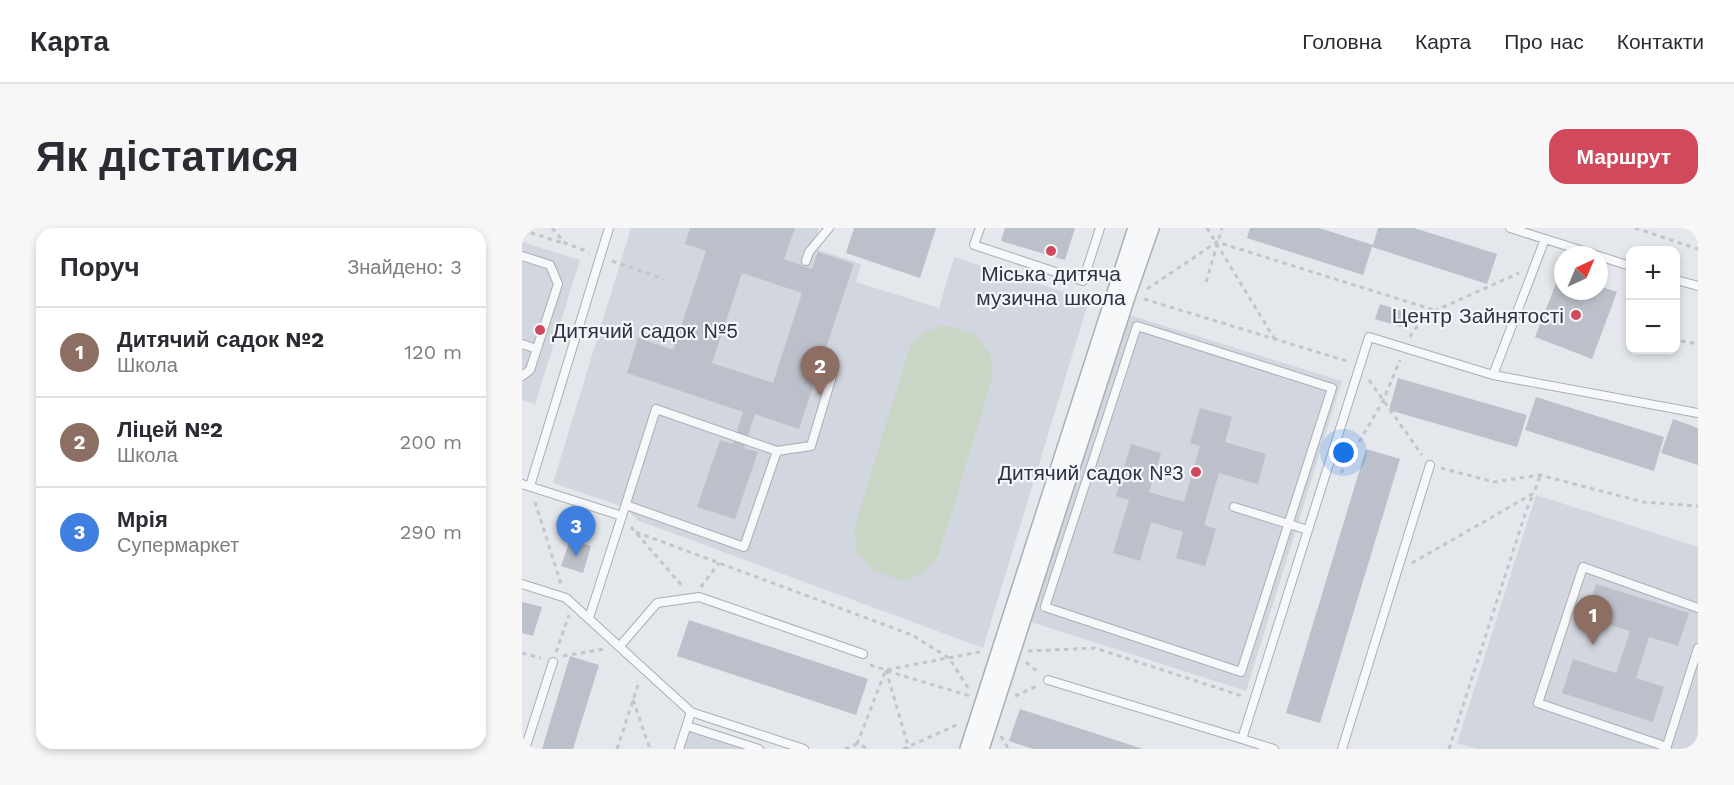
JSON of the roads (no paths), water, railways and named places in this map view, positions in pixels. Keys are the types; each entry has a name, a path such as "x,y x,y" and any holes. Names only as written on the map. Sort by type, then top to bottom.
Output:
{"street":[{"path":"981,749 996,705 1007,650 1136,228"},
{"path":"968,749 979,715 1007,650 1132,295 1151,228"}],"lane":[{"path":"609,228 526,485 622,516"},
{"path":"806,261 809,252 829,228"},
{"path":"980,228 974,245 1083,281 1100,228"},
{"path":"1510,228 1566,246"},
{"path":"1492,375 1545,239"},
{"path":"522,256 549,265 558,284 530,370 522,376"},
{"path":"1608,259 1626,265"},
{"path":"1680,281 1698,286"},
{"path":"1137,326 1332,388 1288,524 1241,672 1045,607 1137,326"},
{"path":"1242,739 1369,337 1492,375 1698,413"},
{"path":"522,344 537,349"},
{"path":"589,618 656,409 777,451 811,446 832,376"},
{"path":"626,506 744,548 777,451"},
{"path":"1342,749 1430,465"},
{"path":"1234,507 1308,530"},
{"path":"1698,608 1583,567 1539,704 1667,748 1698,648"},
{"path":"522,584 566,598 691,712 804,749"},
{"path":"620,646 657,603 699,597 863,654"},
{"path":"525,749 553,662"},
{"path":"1048,680 1274,749"},
{"path":"680,749 691,712"},
{"path":"687,726 759,749"}],"place":[{"name":"Міська дитяча музична школа","path":"1051,251"},
{"name":"Центр Зайнятості","path":"1576,315"},
{"name":"Дитячий садок №5","path":"540,330"},
{"name":"Ліцей №2","path":"820,396"},
{"name":"Дитячий садок №3","path":"1196,472"},
{"name":"Мрія","path":"576,556"},
{"name":"Дитячий садок №2","path":"1593,645"}]}
